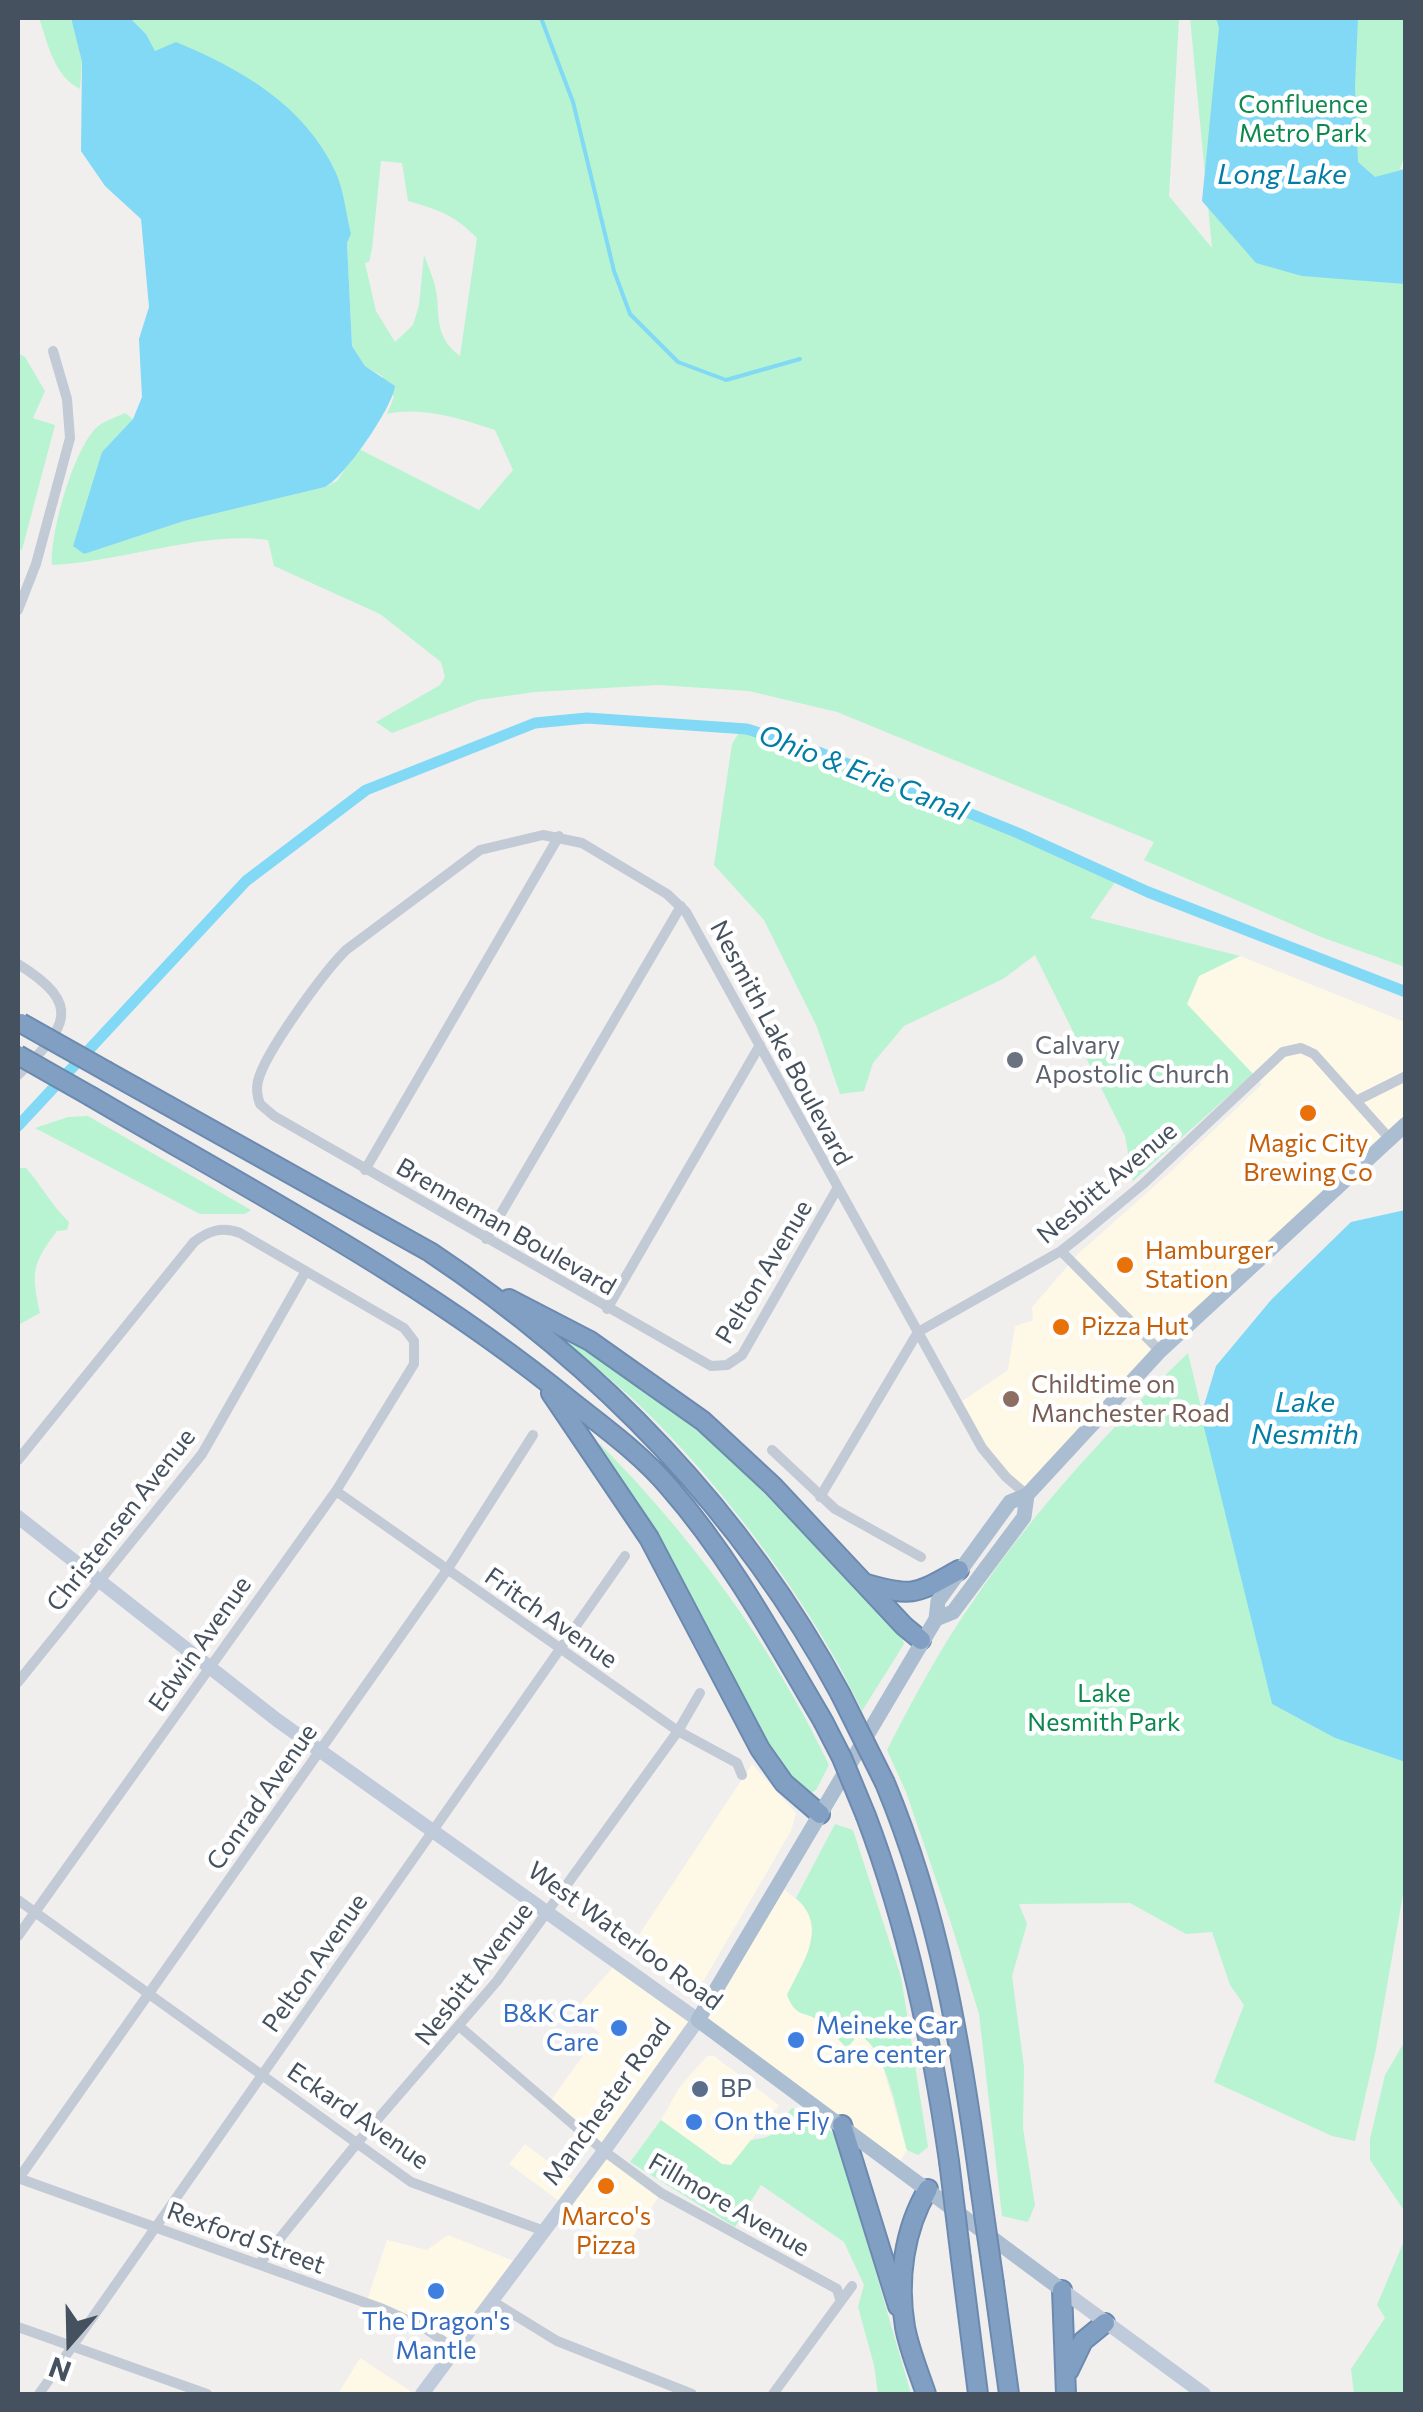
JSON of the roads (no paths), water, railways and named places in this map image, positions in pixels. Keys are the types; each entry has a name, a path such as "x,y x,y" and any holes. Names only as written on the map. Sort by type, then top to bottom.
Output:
{"highway":[{"path":"20,1022 472,1280 570,1330 663,1390 728,1442 921,1640"},
{"path":"18,1055 442,1305 536,1372 667,1484 736,1573 842,1758 884,1864 918,1991 949,2161 978,2394"},
{"path":"472,1280 617,1398 680,1463 782,1595 840,1694 885,1783 929,1906 963,2054 1009,2394"},
{"path":"536,1372 607,1470 650,1538 760,1749 784,1783 820,1814"},
{"path":"866,1583 896,1593 918,1593 959,1570"},
{"path":"842,2125 926,2394"},
{"path":"905,2327 908,2231 928,2189"},
{"path":"1062,2290 1066,2393"},
{"path":"1066,2393 1076,2352 1105,2323"}],"main road":[{"name":"Manchester Road","path":"422,2394 698,2020 936,1619 938,1601 1010,1502 1027,1496 1160,1352 1406,1124"},
{"name":"Manchester Road","path":"936,1619 953,1612 1024,1517 1027,1496"},
{"name":"West Waterloo Road","path":"18,1517 207,1668 698,2020 1204,2394"}],"street":[{"path":"18,610 36,564 70,438 67,399 52,351"},
{"path":"365,1170 558,836"},
{"name":"Nesmith Lake Boulevard","path":"558,836 591,848 681,906 982,1448 1027,1496"},
{"name":"Brenneman Boulevard","path":"558,836 530,837 480,850 346,950 324,973 260,1074 258,1098 274,1116 365,1170 705,1364 720,1367"},
{"path":"486,1239 681,906"},
{"path":"18,964 49,985 57,994 62,1012 56,1031 18,1075"},
{"path":"607,1309 760,1046"},
{"name":"Nesbitt Avenue","path":"820,1498 918,1332 1061,1251 1142,1184 1283,1052 1294,1048 1308,1050 1390,1139"},
{"path":"1356,1101 1406,1076"},
{"name":"Pelton Avenue","path":"720,1367 742,1355 836,1189"},
{"path":"18,1460 190,1248 212,1231 230,1230 306,1272"},
{"path":"1061,1251 1160,1352"},
{"name":"Edwin Avenue","path":"18,1936 336,1491 410,1372 416,1347 404,1328 306,1272"},
{"name":"Christensen Avenue","path":"18,1682 202,1454 306,1272"},
{"name":"Conrad Avenue","path":"18,2178 447,1570 533,1436"},
{"path":"772,1450 820,1498 921,1557"},
{"name":"Fritch Avenue","path":"336,1491 678,1731 737,1763 742,1776"},
{"name":"Pelton Avenue","path":"39,2394 626,1556"},
{"name":"Nesbitt Avenue","path":"259,2264 358,2142 460,2026 548,1912 678,1731 700,1693"},
{"name":"Eckard Avenue","path":"18,1900 418,2185 544,2231"},
{"name":"Fillmore Avenue","path":"460,2026 604,2152 671,2200 837,2289 840,2299"},
{"name":"Rexford Street","path":"18,2178 404,2318 456,2349"},
{"path":"773,2394 852,2286"},
{"path":"492,2302 557,2341 692,2394"},
{"path":"18,2327 207,2394"}],"water":[{"path":"71,18 130,18 146,34 155,51 176,42 224,64 269,92 307,128 336,173 345,203 351,234 347,243 352,346 365,366 395,386 366,441 325,487 184,521 84,554 73,546 102,452 133,419 142,397 139,339 149,307 141,219 105,186 81,151 82,62"},
{"name":"Long Lake","path":"1216,18 1358,18 1358,162 1375,177 1405,169 1405,284 1302,276 1256,263 1202,201 1219,28"},
{"name":"Lake Nesmith","path":"1406,1210 1405,1762 1335,1738 1272,1704 1201,1415 1216,1366 1271,1300 1351,1222"}],"waterway":[{"path":"541,18 573,102 614,271 630,314 678,362 726,380 800,359"},
{"name":"Ohio & Erie Canal","path":"18,1126 246,881 366,790 535,723 587,718 747,729 821,753 1018,833 1148,892 1406,992"}],"place":[{"name":"Calvary Apostolic Church","path":"1015,1060"},
{"name":"Magic City Brewing Co","path":"1308,1113"},
{"name":"Hamburger Station","path":"1125,1265"},
{"name":"Pizza Hut","path":"1061,1327"},
{"name":"Childtime on Manchester Road","path":"1011,1399"},
{"name":"B&K Car Care","path":"619,2028"},
{"name":"Meineke Car Care center","path":"796,2040"},
{"name":"BP","path":"700,2089"},
{"name":"On the Fly","path":"694,2122"},
{"name":"Marco's Pizza","path":"606,2186"},
{"name":"The Dragon's Mantle","path":"436,2291"}],"park label":[{"name":"Confluence Metro Park","path":"1303,120"},
{"name":"Lake Nesmith Park","path":"1104,1708"}]}
